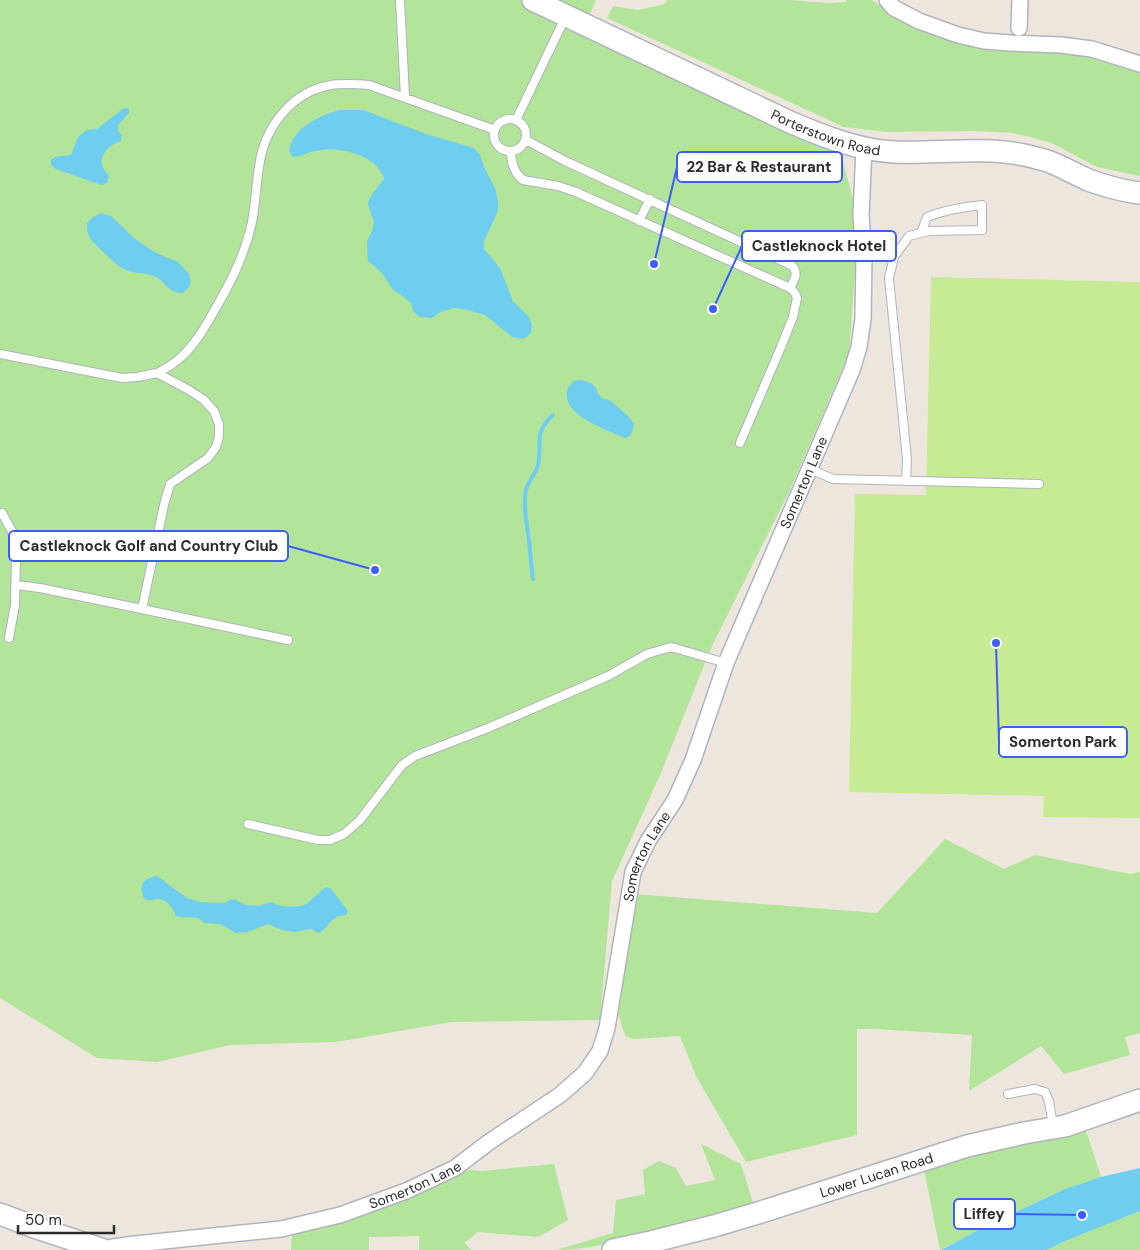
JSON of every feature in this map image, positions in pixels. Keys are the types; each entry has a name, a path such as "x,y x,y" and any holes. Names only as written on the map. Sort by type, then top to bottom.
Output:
{"street":[{"name":"Porterstown Road","path":"533,0 792,123 843,143 893,152 983,151 1023,155 1051,162 1088,180 1140,193"},
{"path":"887,0 894,8 920,22 958,35 984,41 1061,45 1092,49 1140,64"},
{"path":"1019,28 1020,0"},
{"name":"Somerton Lane","path":"105,1250 135,1244 281,1229 340,1215 406,1190 455,1168 489,1142 560,1095 585,1073 600,1051 607,1028 632,872 648,841 675,800 692,760 726,663 852,370 859,347 863,310 864,258 861,215 864,148"},
{"name":"Lower Lucan Road","path":"613,1250 651,1242 740,1218 970,1146 1065,1126 1140,1100"},
{"path":"0,1214 105,1250"}],"lane":[{"path":"400,0 405,97"},
{"path":"516,120 565,16"},
{"path":"0,354 122,378 157,373 171,366 203,331 236,271 252,223 262,150 272,126 298,99 318,89 331,85 369,85 495,130"},
{"path":"506,119 516,120 526,130 526,140 520,148 506,151 497,145 494,135 495,130 497,125 506,119"},
{"path":"526,140 565,161 794,266 796,275 790,288"},
{"path":"511,151 511,160 514,168 523,180 567,188 790,288 795,293 797,298 793,317 740,443"},
{"path":"639,221 650,199"},
{"path":"906,481 907,459 890,278 894,257 909,236 929,231 982,230 982,205 961,207 926,217 920,233"},
{"path":"142,609 170,484 208,458 216,447 219,436 219,424 214,411 204,400 157,373"},
{"path":"810,469 834,479 1039,484"},
{"path":"2,513 14,535 16,555 15,604 9,638"},
{"path":"16,585 40,588 288,640"},
{"path":"248,824 318,840 330,840 344,834 360,820 402,765 415,756 488,728 608,676 647,654 671,647 726,663"},
{"path":"1008,1094 1035,1089 1045,1092 1049,1100 1053,1128"}],"green space":[{"path":"0,0 527,0 840,151 853,199 856,258 849,354 789,492 711,648 661,773 612,881 600,1020 452,1022 336,1042 230,1045 157,1062 97,1058 0,998"},
{"path":"549,0 596,0 588,19"},
{"path":"667,0 790,0 828,3 845,2 847,0 872,0 921,27 1091,54 1140,69 1140,176 1097,167 1052,143 1014,133 975,131 888,132 844,127 607,18 613,6 638,10 665,4"},
{"path":"931,277 1140,282 1140,818 1043,817 1044,796 849,792 855,494 926,495"},
{"path":"945,839 1004,869 1035,855 1130,874 1140,872 1140,1033 1125,1037 1130,1055 1064,1074 1041,1046 969,1091 972,1035 857,1029 857,1135 746,1162 696,1076 680,1036 633,1039 626,1036 622,1027 617,1013 620,972 634,894 877,913"},
{"path":"1086,1130 1101,1177 1065,1189 940,1250 924,1169 1008,1142"},
{"path":"701,1144 741,1164 754,1206 678,1227 613,1242 585,1248 557,1250 613,1233 616,1200 645,1194 643,1170 659,1161 676,1168 686,1186 715,1180"},
{"path":"554,1164 568,1220 538,1237 478,1232 464,1243 472,1250 419,1250 419,1236 369,1237 369,1250 291,1250 292,1235 347,1221 469,1170 483,1171"},
{"path":"1140,1211 1140,1250 1047,1250 1065,1241"}],"water":[{"path":"124,108 129,109 129,113 118,125 118,131 122,135 121,141 110,147 102,157 103,166 109,176 107,183 101,185 56,169 51,165 51,160 55,157 71,155 78,137 87,130 97,129"},
{"path":"340,110 363,110 426,134 474,148 480,155 495,188 498,200 498,211 484,241 484,249 500,268 513,301 529,317 532,325 531,332 527,337 522,339 512,337 485,315 464,309 454,308 440,312 432,318 420,317 413,311 411,303 393,290 382,273 368,261 367,241 374,222 368,202 384,179 380,170 374,163 365,158 345,151 325,150 293,157 289,150 296,135 308,124"},
{"path":"101,213 111,216 134,238 151,250 178,262 189,274 191,282 189,287 183,293 178,293 154,276 128,271 116,264 96,245 88,234 87,223"},
{"path":"581,380 591,383 602,398 611,401 627,415 634,424 631,435 625,438 598,426 579,415 572,408 567,400 567,391 573,381"},
{"path":"157,876 187,898 200,902 225,903 234,899 246,905 258,906 272,902 287,906 304,905 327,887 332,890 348,911 346,915 334,919 324,930 318,933 311,929 294,932 282,930 268,924 248,932 236,933 220,924 204,923 195,917 176,916 164,900 144,899 143,883"},
{"path":"1140,1168 1140,1211 1047,1250 941,1250 982,1228 1065,1189 1101,1177"}],"waterway":[{"path":"533,579 525,511 525,495 538,465 542,428 553,415"}],"place":[{"name":"22 Bar & Restaurant","path":"654,264"},
{"name":"Castleknock Hotel","path":"713,309"},
{"name":"Castleknock Golf and Country Club","path":"375,570"},
{"name":"Somerton Park","path":"996,643"},
{"name":"Liffey","path":"1082,1215"}]}
